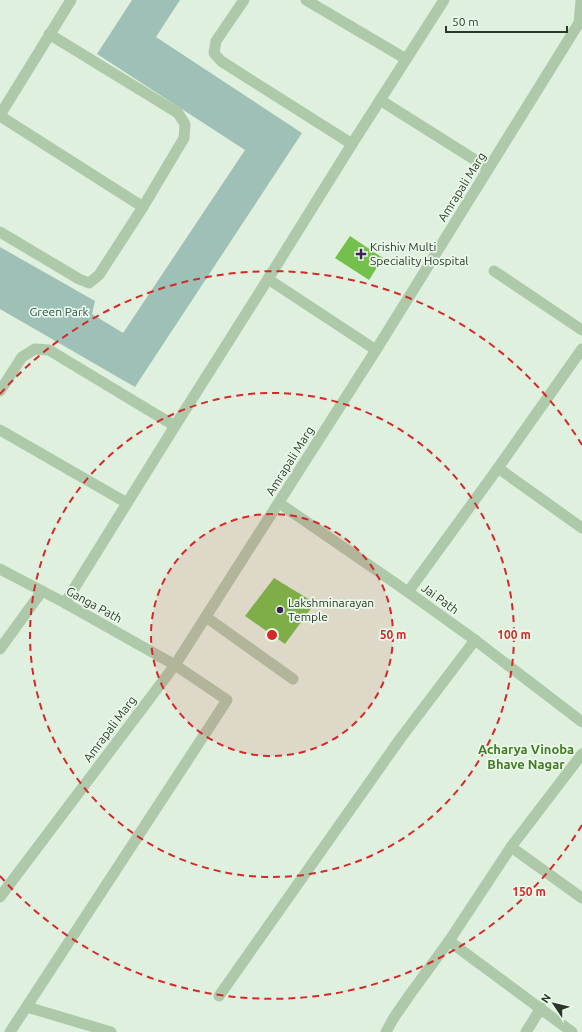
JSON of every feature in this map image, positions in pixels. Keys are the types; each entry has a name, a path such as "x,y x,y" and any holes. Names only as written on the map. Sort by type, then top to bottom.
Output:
{"street":[{"path":"71,0 0,116 143,207"},
{"path":"244,0 216,41 214,53 221,61 352,144"},
{"path":"306,0 406,59"},
{"path":"65,603 174,426 444,0"},
{"path":"581,0 581,21"},
{"name":"Amrapali Marg","path":"0,897 175,665 376,350 581,21"},
{"path":"0,232 79,279 89,283 99,275 143,207 184,138 185,124 178,113 49,34"},
{"path":"380,100 488,168"},
{"path":"494,271 582,330"},
{"path":"268,279 376,350"},
{"path":"0,391 22,357 35,349 49,350 174,426"},
{"path":"408,592 582,349"},
{"path":"0,430 127,503"},
{"path":"498,468 582,528"},
{"name":"Jai Path","path":"279,503 475,640 582,722"},
{"name":"Ganga Path","path":"0,569 65,603 175,665 227,700 27,1007"},
{"path":"0,649 42,591"},
{"path":"206,617 293,679"},
{"path":"219,996 400,739 475,640"},
{"path":"386,1032 393,1019 449,941 512,847 581,756"},
{"path":"512,847 582,898"},
{"path":"449,941 572,1032"},
{"path":"10,1032 27,1007 111,1032"},
{"path":"526,1032 541,1008"}],"green space":[{"name":"Green Park","path":"132,0 180,0 156,37 302,133 135,387 0,309 0,247 95,301 92,314 123,333 245,150 97,54"}],"building":[{"path":"350,236 383,258 369,280 335,258"},
{"name":"Lakshminarayan Temple","path":"274,578 315,603 285,644 245,616"}],"place":[{"name":"Krishiv Multi Speciality Hospital","path":"361,254"},
{"name":"Lakshminarayan Temple","path":"280,610"}],"district":[{"name":"Acharya Vinoba Bhave Nagar","path":"526,756"}]}
